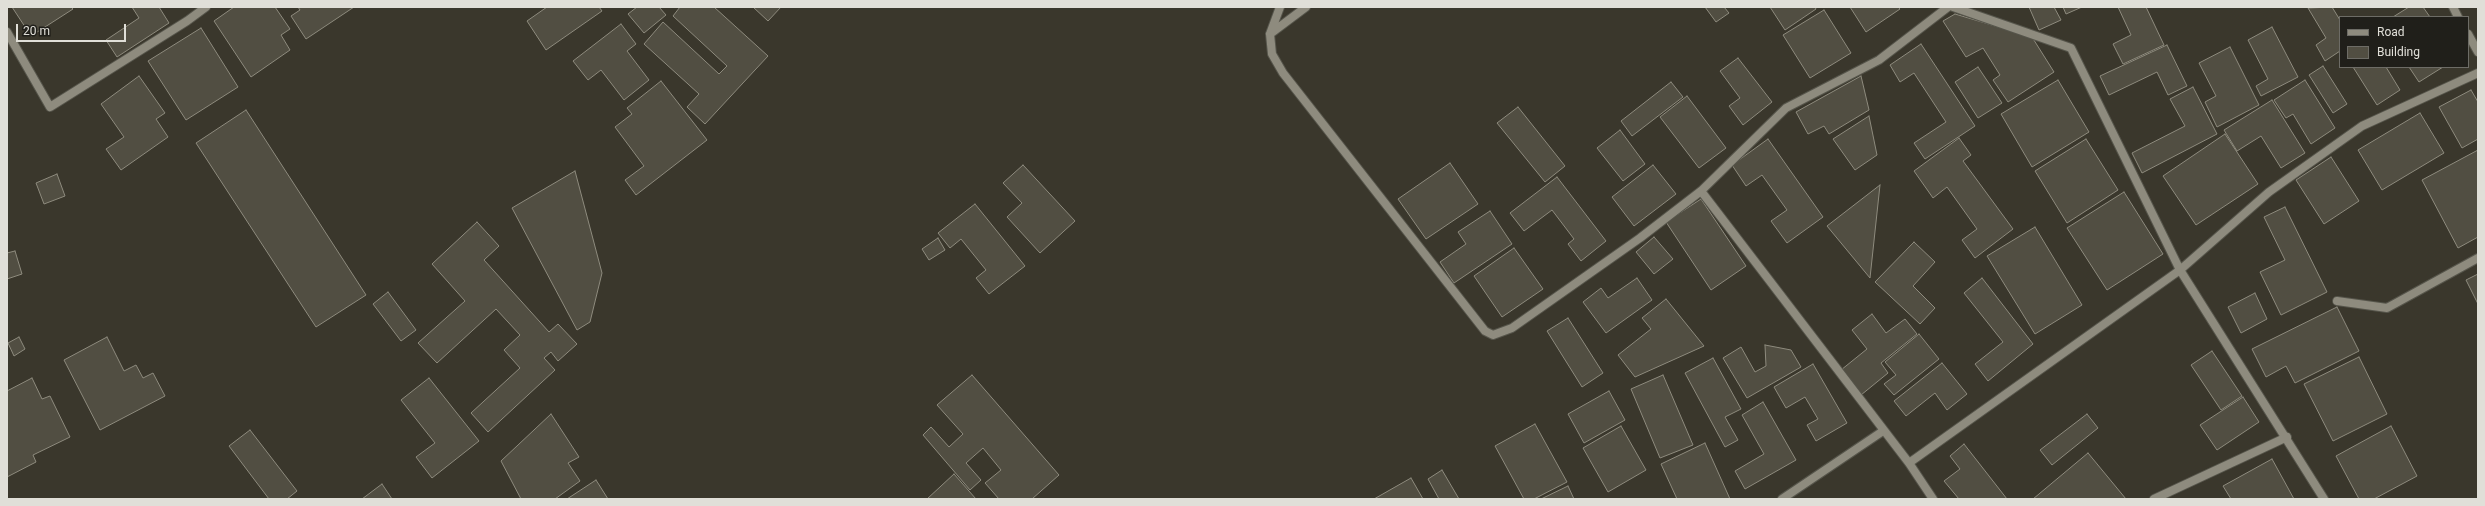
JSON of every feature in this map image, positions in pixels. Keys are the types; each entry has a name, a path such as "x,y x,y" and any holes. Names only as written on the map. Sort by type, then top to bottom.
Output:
{"street":[{"path":"7,32 50,107 187,21 206,7"},
{"path":"1280,7 1270,34 1272,54 1282,73 1485,331 1493,335 1512,328 1640,238 1701,192 1786,108 1878,60 1948,7"},
{"path":"1270,34 1306,7"},
{"path":"1953,7 2070,48 2180,270 2287,437 2324,499"},
{"path":"2452,7 2457,16"},
{"path":"2469,36 2478,52"},
{"path":"1909,463 2180,270 2269,192 2362,126 2478,73"},
{"path":"1701,192 1909,463 1933,499"},
{"path":"2337,300 2387,308 2478,258"},
{"path":"1782,499 1883,431"},
{"path":"2154,499 2287,437"}],"building":[{"path":"12,7 71,7 73,9 31,36"},
{"path":"132,7 159,7 169,23 117,57 106,40 139,18"},
{"path":"234,7 275,7 290,29 281,35 290,50 251,77 214,21"},
{"path":"298,7 354,7 306,39 291,16 300,10"},
{"path":"547,7 599,7 602,11 546,50 527,21"},
{"path":"637,7 659,7 666,15 644,33 628,14"},
{"path":"680,7 714,7 768,56 705,124 687,107 699,94 644,44 663,22 719,74 727,66 673,16"},
{"path":"753,7 781,7 768,21"},
{"path":"1705,7 1724,7 1729,13 1716,22"},
{"path":"1770,7 1815,7 1816,9 1785,30"},
{"path":"1850,7 1898,7 1900,9 1866,32"},
{"path":"2029,7 2054,7 2061,20 2039,30"},
{"path":"2063,7 2082,7 2066,14"},
{"path":"2118,7 2146,7 2164,45 2123,64 2113,44 2131,35"},
{"path":"2332,7 2339,18 2339,52 2325,61 2316,45 2326,38 2308,8"},
{"path":"2409,7 2423,7 2429,16 2395,16"},
{"path":"1824,10 1851,53 1810,78 1783,35"},
{"path":"1955,14 2032,37 2054,72 2008,102 1993,80 2000,75 1983,48 1966,57 1943,21"},
{"path":"621,24 636,44 627,51 649,80 624,100 601,70 588,80 573,61"},
{"path":"2272,27 2298,77 2261,96 2256,86 2268,79 2248,40"},
{"path":"201,28 238,87 186,120 148,61"},
{"path":"1921,44 1975,126 1925,159 1914,143 1946,122 1914,73 1900,82 1890,65"},
{"path":"2167,45 2187,86 2168,95 2157,72 2109,95 2100,76"},
{"path":"2230,47 2259,105 2217,127 2205,102 2216,96 2199,63"},
{"path":"1738,58 1772,102 1743,125 1729,106 1740,98 1720,71"},
{"path":"2323,66 2347,104 2333,113 2309,75"},
{"path":"1978,67 2002,103 1978,118 1955,82"},
{"path":"2354,68 2387,68 2400,90 2377,105"},
{"path":"2410,68 2441,68 2419,82"},
{"path":"139,76 165,113 156,119 168,137 121,170 106,149 124,137 101,104"},
{"path":"1861,76 1869,110 1829,134 1824,126 1808,134 1796,112"},
{"path":"2058,80 2089,132 2032,167 2001,114"},
{"path":"2305,80 2335,128 2311,144 2293,114 2286,118 2274,100"},
{"path":"661,81 707,140 636,195 625,180 644,166 615,127 632,114 627,108"},
{"path":"1671,82 1683,97 1632,136 1621,121"},
{"path":"2193,87 2217,134 2142,173 2132,153 2185,126 2170,99"},
{"path":"2471,90 2478,102 2478,139 2462,148 2439,107"},
{"path":"1687,96 1726,148 1699,168 1660,117"},
{"path":"2272,100 2305,153 2281,168 2261,136 2237,151 2224,130"},
{"path":"1518,107 1565,166 1545,182 1497,123"},
{"path":"246,110 366,295 316,327 196,143"},
{"path":"2420,113 2444,153 2382,190 2358,150"},
{"path":"1869,116 1877,155 1855,170 1833,139"},
{"path":"1620,130 1645,164 1623,181 1597,148"},
{"path":"2225,134 2258,184 2196,225 2163,176"},
{"path":"1959,138 1971,155 1963,161 2013,229 1975,258 1962,240 1977,229 1947,187 1933,198 1914,171"},
{"path":"1768,139 1823,217 1787,243 1771,221 1787,210 1762,175 1746,186 1732,165"},
{"path":"2086,139 2118,190 2067,223 2035,171"},
{"path":"2478,150 2478,237 2458,248 2422,180"},
{"path":"2331,157 2359,201 2324,224 2296,180"},
{"path":"1450,163 1478,204 1426,239 1398,199"},
{"path":"1023,165 1075,221 1040,253 1007,217 1022,203 1003,183"},
{"path":"1653,165 1676,194 1634,226 1612,197"},
{"path":"575,171 602,273 590,322 577,330 512,208"},
{"path":"57,174 65,196 44,204 36,183"},
{"path":"1557,177 1606,241 1581,261 1568,244 1574,239 1552,210 1524,231 1510,213"},
{"path":"1880,185 1870,278 1827,226"},
{"path":"2124,192 2163,254 2107,290 2067,228"},
{"path":"1701,199 1746,266 1711,290 1666,222"},
{"path":"975,204 1025,266 989,294 976,278 986,270 961,239 950,248 938,233"},
{"path":"2285,207 2327,292 2281,315 2260,272 2285,260 2264,217"},
{"path":"1490,211 1512,244 1454,283 1440,262 1466,244 1458,232"},
{"path":"477,222 499,246 484,260 549,332 558,324 577,344 558,361 551,352 544,358 555,370 488,432 471,413 520,368 504,350 520,335 496,309 437,363 418,343 465,301 432,264"},
{"path":"2035,227 2082,305 2035,334 1987,256"},
{"path":"1654,237 1673,259 1654,274 1636,252"},
{"path":"938,238 945,250 929,260 922,249"},
{"path":"1914,242 1935,262 1913,286 1935,308 1920,324 1875,282"},
{"path":"1514,248 1543,289 1502,317 1474,276"},
{"path":"15,251 22,274 7,279 7,253"},
{"path":"2478,274 2478,304 2466,280"},
{"path":"1637,278 1652,300 1606,333 1583,302 1601,288 1608,298"},
{"path":"1982,278 2033,344 1988,381 1975,364 2003,342 1964,293"},
{"path":"388,292 416,330 401,341 373,304"},
{"path":"2255,293 2267,319 2241,333 2228,307"},
{"path":"1666,299 1704,346 1635,377 1618,355 1651,329 1642,318"},
{"path":"2337,307 2359,351 2295,383 2286,366 2266,377 2252,349"},
{"path":"1872,314 1886,333 1905,319 1917,334 1881,363 1888,373 1861,395 1841,370 1867,349 1852,330"},
{"path":"1568,318 1603,373 1582,387 1547,331"},
{"path":"1919,334 1939,359 1894,395 1884,384 1896,375 1885,362"},
{"path":"19,337 25,349 14,356 8,343"},
{"path":"107,337 124,371 136,365 143,378 153,373 165,396 100,430 64,360"},
{"path":"1765,345 1791,350 1801,367 1747,398 1723,358 1741,347 1755,372 1766,366"},
{"path":"2212,351 2242,396 2221,410 2191,365"},
{"path":"2359,357 2387,414 2333,441 2304,384"},
{"path":"1713,358 1741,409 1725,417 1738,440 1725,447 1685,373"},
{"path":"1942,363 1967,394 1947,410 1935,393 1906,416 1894,401"},
{"path":"1813,364 1847,423 1816,441 1807,425 1818,419 1805,397 1786,408 1774,387"},
{"path":"972,375 1059,475 1032,499 999,499 985,483 1001,470 983,448 966,463 981,480 970,490 923,435 931,427 949,447 963,434 937,405"},
{"path":"1663,375 1693,445 1660,458 1631,389"},
{"path":"32,378 42,399 50,396 70,437 33,455 36,462 7,477 7,391"},
{"path":"429,378 479,441 432,478 416,457 435,443 401,400"},
{"path":"1609,391 1625,420 1584,443 1568,414"},
{"path":"2243,397 2259,422 2217,450 2200,425"},
{"path":"1763,402 1796,460 1745,489 1735,471 1764,454 1742,415"},
{"path":"551,414 579,457 568,463 580,481 555,499 521,499 501,461"},
{"path":"2087,414 2098,428 2052,465 2040,450"},
{"path":"1535,424 1567,482 1534,499 1524,499 1495,446"},
{"path":"1621,426 1646,470 1608,492 1583,448"},
{"path":"2391,426 2417,476 2374,499 2359,499 2336,456"},
{"path":"250,430 297,491 287,499 269,499 229,446"},
{"path":"1705,443 1730,499 1677,499 1661,464"},
{"path":"1964,444 2007,499 1959,499 1944,481 1960,469 1950,456"},
{"path":"2088,453 2126,499 2033,499"},
{"path":"2272,459 2294,499 2231,499 2223,486"},
{"path":"1442,470 1459,499 1439,499 1428,479"},
{"path":"954,474 976,499 927,499"},
{"path":"1411,478 1423,499 1374,499"},
{"path":"596,480 608,499 567,499"},
{"path":"382,484 392,499 362,499"},
{"path":"1568,486 1574,499 1541,499"}]}
